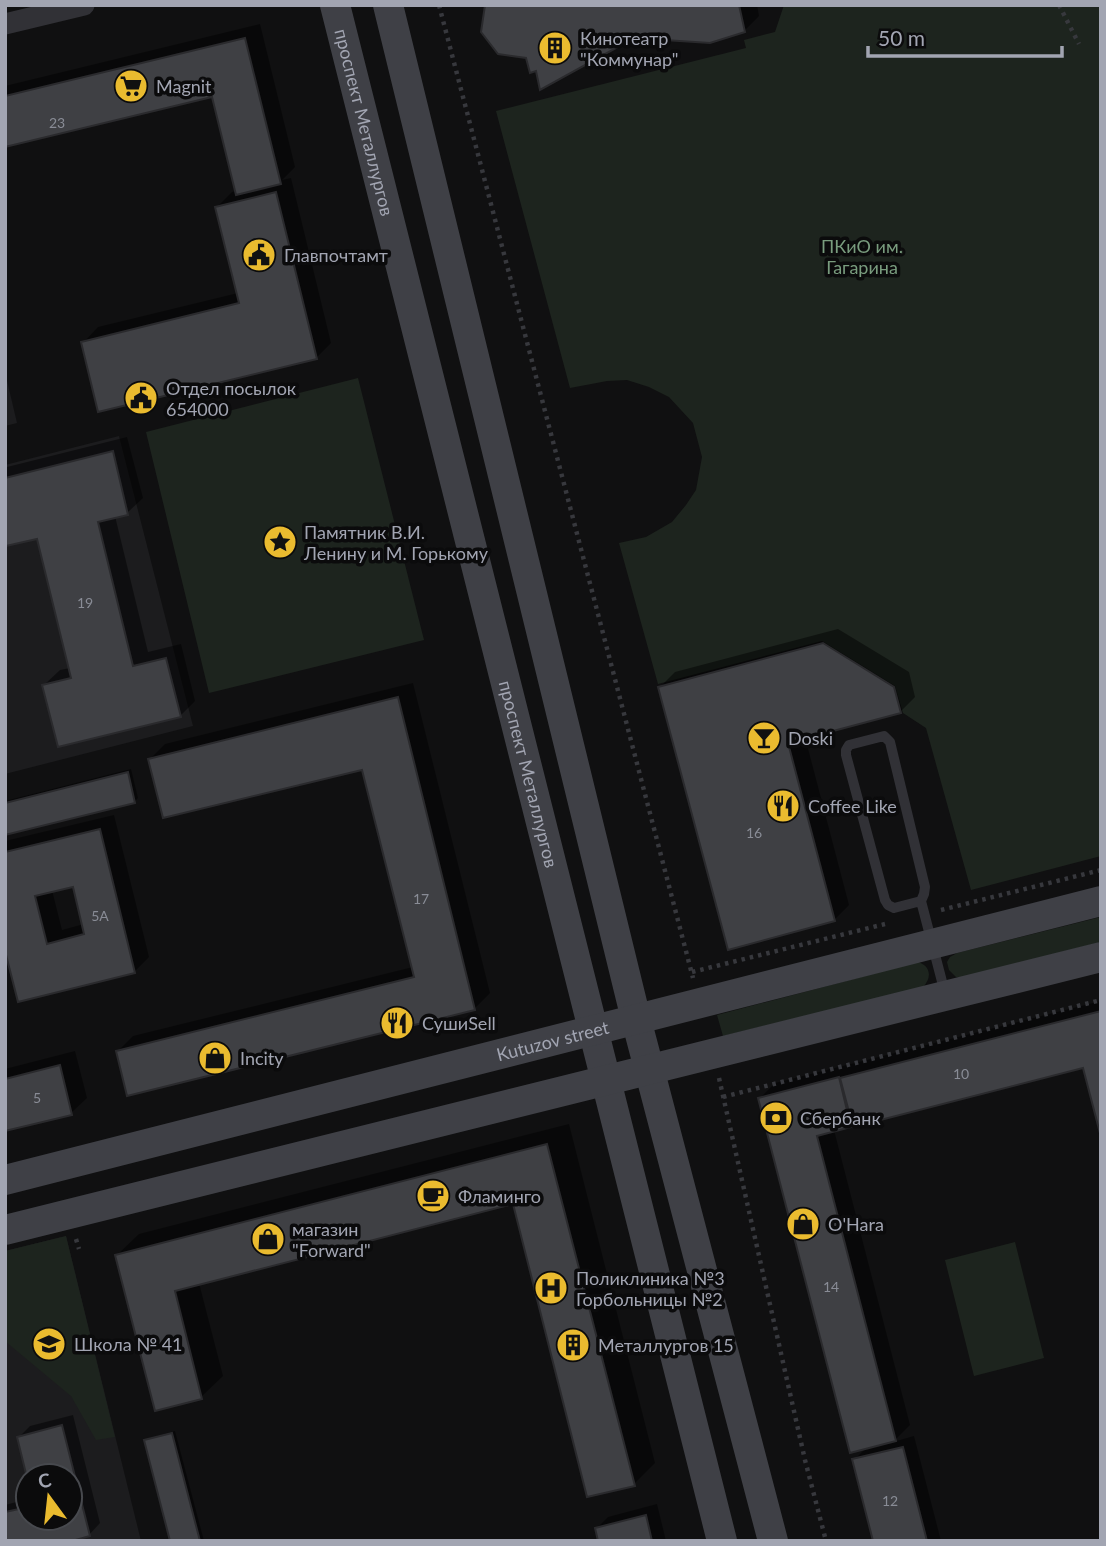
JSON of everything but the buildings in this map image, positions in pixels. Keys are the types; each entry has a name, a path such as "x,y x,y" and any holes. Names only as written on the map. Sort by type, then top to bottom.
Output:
{"main road":[{"name":"проспект Металлургов","path":"335,5 722,1541"},
{"path":"388,5 636,1019 773,1541"},
{"name":"Kutuzov street","path":"5,1180 1101,901"},
{"path":"5,1230 1101,957"}],"street":[{"path":"5,24 84,5"}],"lane":[{"path":"921,901 894,908 885,900 846,755 849,745 884,736 890,742 925,887 921,901 946,996"}],"path":[{"path":"439,5 699,1003"},
{"path":"1059,5 1079,44"},
{"path":"723,1097 1101,1000"},
{"path":"713,1054 802,1447 826,1541"}],"shaded area":[{"path":"5,372 17,423 5,426"},
{"path":"119,436 193,726 5,774 5,465"},
{"name":"Школа № 41","path":"66,1236 141,1541 5,1541 5,1251"}],"green space":[{"name":"ПКиО им. Гагарина","path":"784,5 1101,5 1101,856 971,890 926,728 903,713 895,686 822,641 658,684 619,543 646,537 672,522 696,490 702,457 693,423 669,397 627,380 570,388 496,111 746,48 744,40 775,32"},
{"path":"358,378 424,640 209,693 146,432"},
{"path":"1101,917 1101,942 963,977 956,977 949,970 947,962 957,953"},
{"path":"918,962 926,966 929,973 923,987 723,1036 717,1015"},
{"path":"66,1236 115,1437 96,1440 71,1396 5,1341 5,1251"},
{"path":"1015,1242 1044,1358 974,1376 945,1260"}],"place":[{"name":"Кинотеатр \"Коммунар\"","path":"555,48"},
{"name":"Magnit","path":"131,86"},
{"name":"Главпочтамт","path":"259,255"},
{"name":"Отдел посылок 654000","path":"141,398"},
{"name":"Памятник В.И. Ленину и М. Горькому","path":"280,542"},
{"name":"Doski","path":"764,738"},
{"name":"Coffee Like","path":"783,806"},
{"name":"СушиSell","path":"397,1023"},
{"name":"Incity","path":"215,1058"},
{"name":"Сбербанк","path":"776,1118"},
{"name":"Фламинго","path":"433,1196"},
{"name":"O'Hara","path":"803,1224"},
{"name":"магазин \"Forward\"","path":"268,1239"},
{"name":"Поликлиника №3 Горбольницы №2","path":"551,1288"},
{"name":"Школа № 41","path":"49,1344"},
{"name":"Металлургов 15","path":"573,1345"}]}
